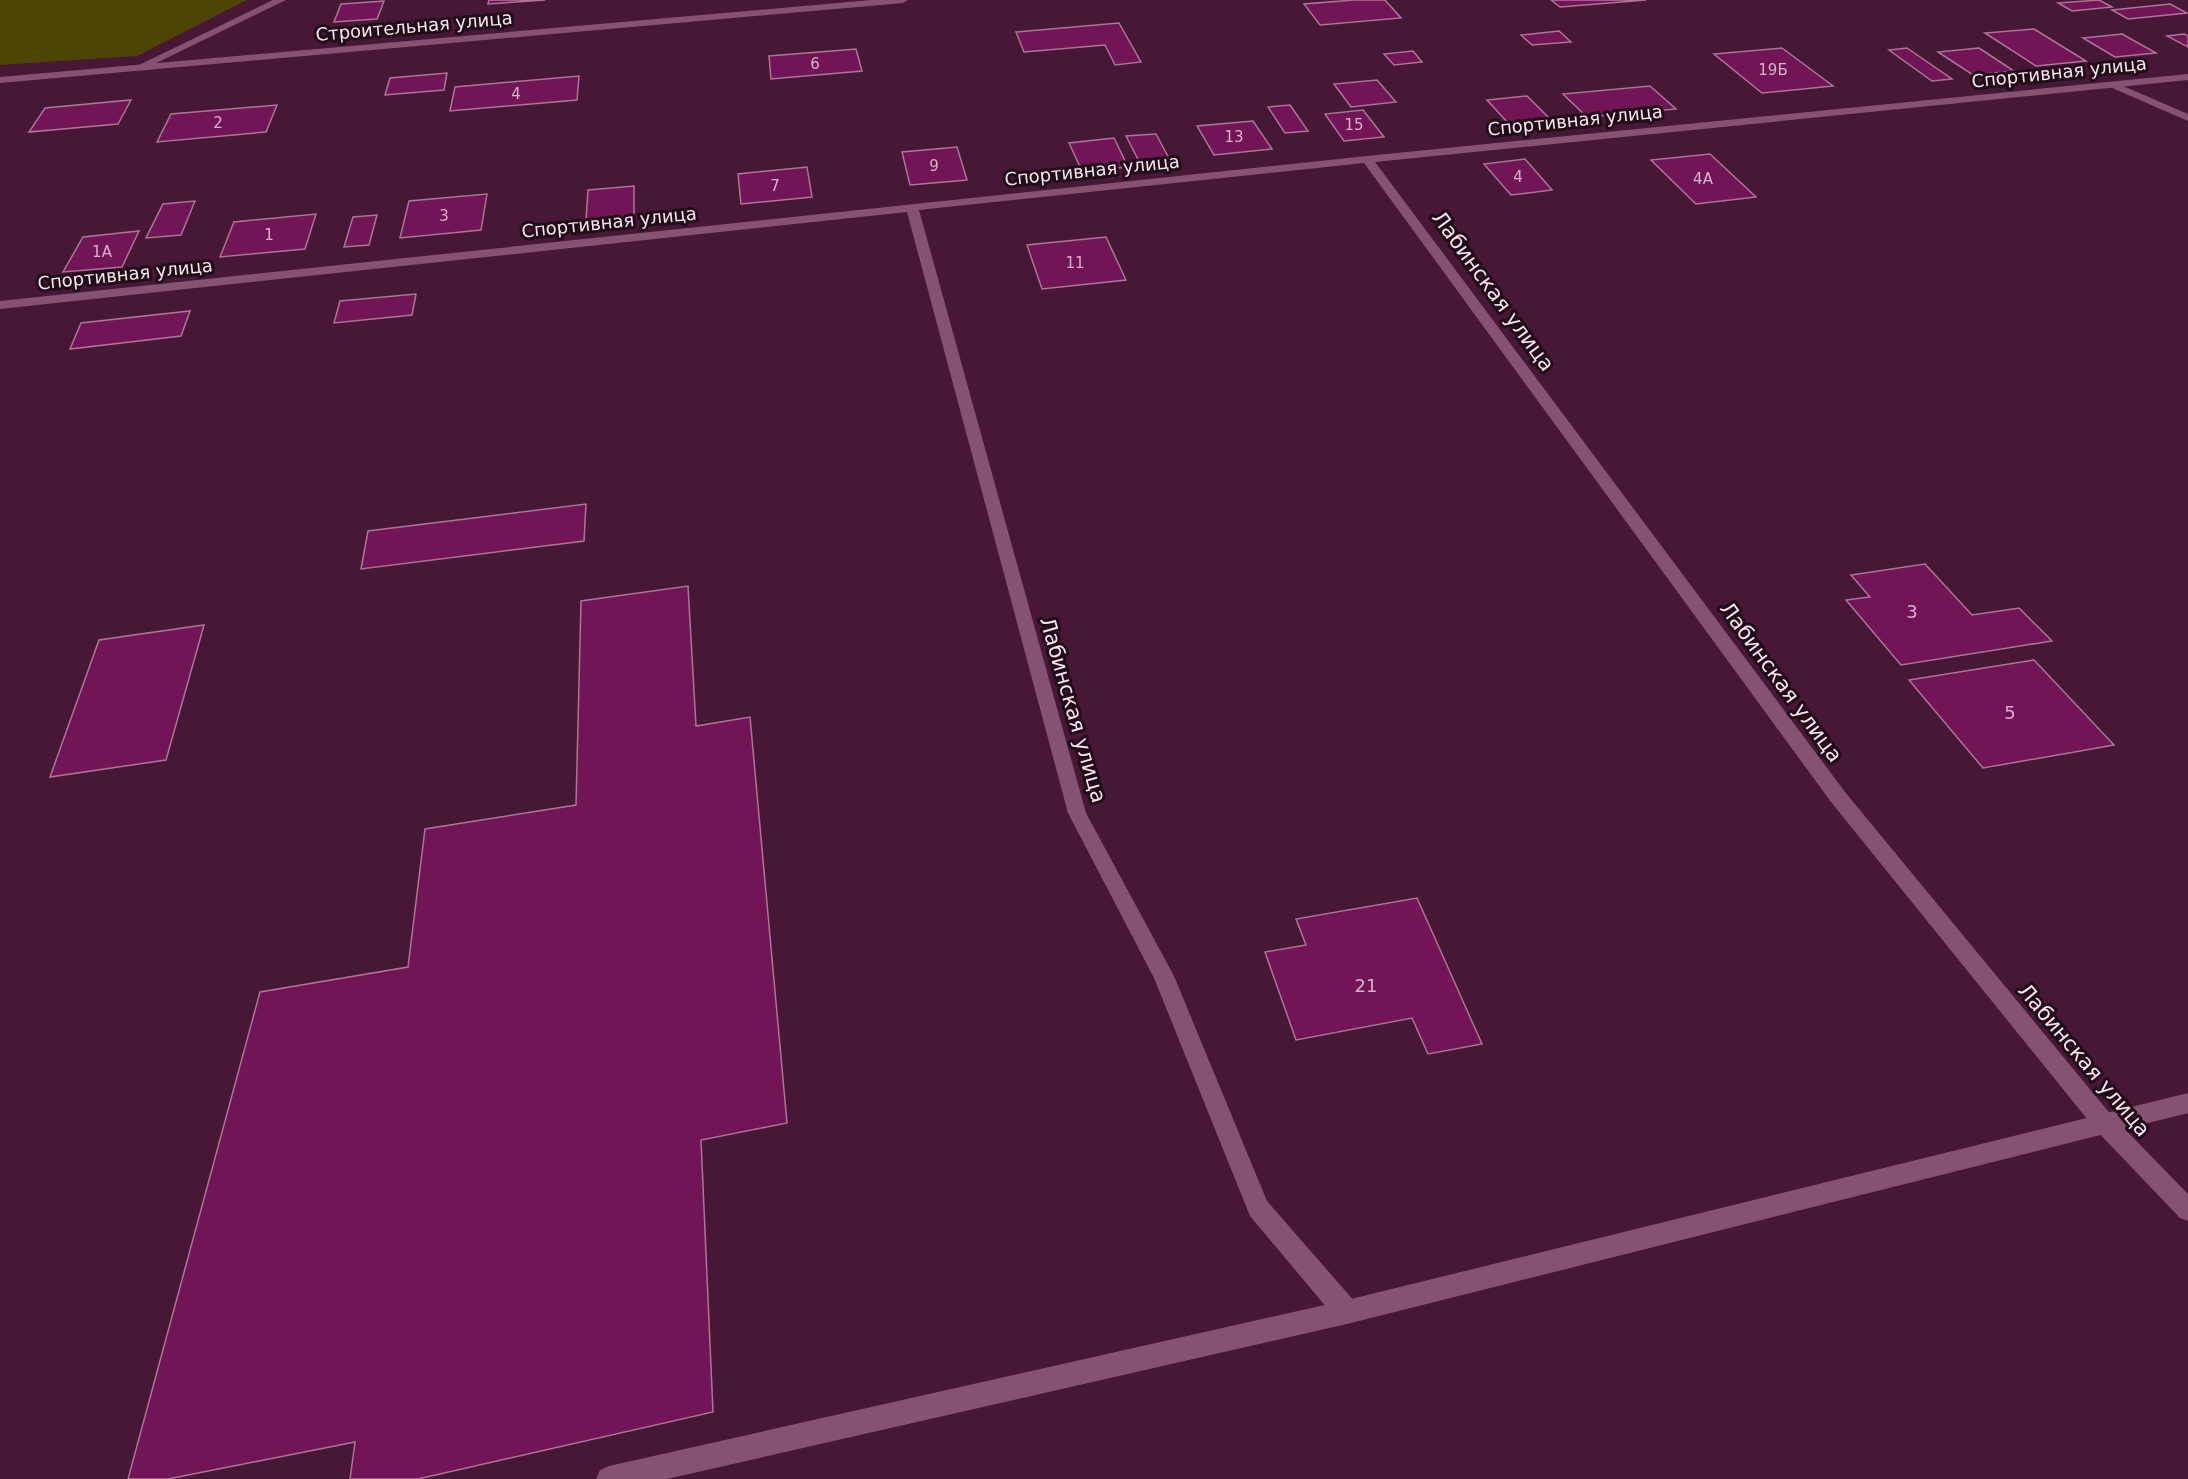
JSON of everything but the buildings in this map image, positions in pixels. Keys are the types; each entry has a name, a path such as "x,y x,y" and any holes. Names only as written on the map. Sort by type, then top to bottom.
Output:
{"street":[{"path":"140,67 281,0"},
{"name":"Строительная улица","path":"0,80 903,0"},
{"name":"Спортивная улица","path":"0,305 1367,159 2188,77"},
{"path":"2114,85 2188,118"},
{"name":"Лабинская улица","path":"1367,159 1838,797 2104,1123 2188,1210"},
{"name":"Лабинская улица","path":"912,208 1077,813 1164,976 1258,1208 1347,1312"},
{"path":"609,1479 1347,1312 2188,1103"}],"shaded area":[{"path":"0,0 247,0 137,56 0,65"}]}
